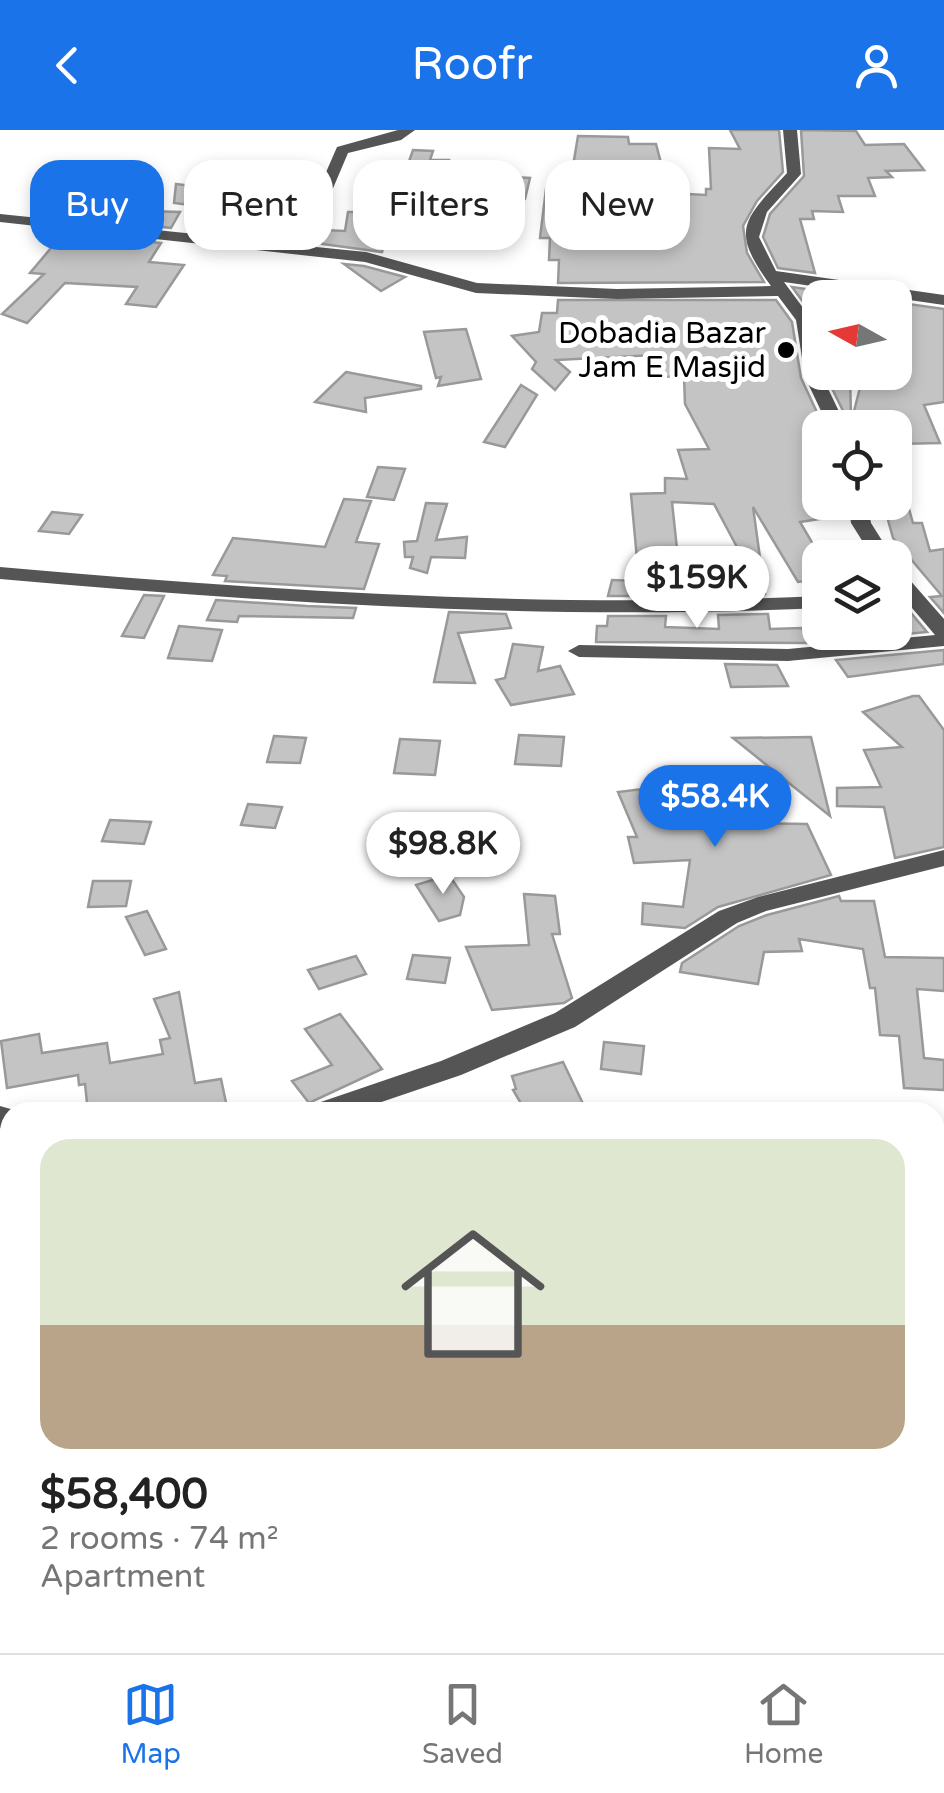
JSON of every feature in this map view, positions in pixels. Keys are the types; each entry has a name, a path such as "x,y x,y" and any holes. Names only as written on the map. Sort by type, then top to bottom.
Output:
{"street":[{"path":"333,171 342,150 396,137 408,130"},
{"path":"790,130 794,174 760,211 751,237 770,275 804,320 814,376 830,410"},
{"path":"0,218 184,237"},
{"path":"305,250 366,257 476,288 617,294 783,292"},
{"path":"770,275 944,300"},
{"path":"0,574 215,592 674,608 802,603"},
{"path":"912,600 944,632"},
{"path":"578,651 716,657 788,655 944,640"},
{"path":"351,1102 451,1068 564,1020 728,917 758,905 944,858"}],"building":[{"path":"730,130 779,130 783,172 757,201 743,226 747,253 764,282 558,283 559,260 549,260 549,250 690,250 690,194 706,195 706,189 711,189 709,148 740,149"},
{"path":"801,130 856,131 865,145 904,144 924,170 886,171 892,177 868,178 875,196 838,196 843,212 812,211 814,219 800,219 815,273 778,268 763,237 770,214 804,176"},
{"path":"578,136 628,137 629,144 656,144 660,160 574,160"},
{"path":"413,150 433,151 430,160 410,160"},
{"path":"176,184 184,185 184,204 174,203"},
{"path":"545,197 545,238 540,238"},
{"path":"164,212 180,212 171,228 164,227"},
{"path":"348,212 353,212 353,248 333,245 333,230 345,231"},
{"path":"49,250 157,250 149,262 184,265 156,307 126,304 137,287 65,283 27,323 2,314 44,274 30,273"},
{"path":"344,264 364,266 405,277 381,291"},
{"path":"558,300 776,300 792,322 802,390 807,390 816,410 802,410 802,520 813,520 800,522 811,540 802,540 802,581 798,582 753,507 765,594 716,596 714,582 666,582 666,596 608,596 612,580 639,581 631,494 665,493 665,478 687,479 678,450 709,449 685,404 684,376 657,377 654,355 556,360 570,372 555,390 532,369 536,362 512,336 539,332 542,313 557,313","holes":["672,502 714,504 738,549 677,549"]},
{"path":"912,305 944,309 944,402 924,405 940,443 912,444 912,410 854,410 859,390 912,390"},
{"path":"466,329 481,379 438,386 441,377 436,378 424,332"},
{"path":"346,372 421,389 365,398 366,412 315,402"},
{"path":"521,385 537,395 505,447 484,442"},
{"path":"833,390 850,390 851,410 843,410"},
{"path":"378,467 405,469 394,500 367,497"},
{"path":"344,499 371,501 356,542 379,544 364,589 225,581 227,576 213,575 233,538 325,547"},
{"path":"426,503 447,504 436,540 467,537 465,558 431,557 427,573 410,568 413,557 405,557 404,542 417,541"},
{"path":"52,512 82,515 69,534 39,531"},
{"path":"888,520 912,520 922,523 930,551 944,549 944,613 930,597 942,596 912,560 912,540 893,538"},
{"path":"144,595 164,596 144,638 122,636"},
{"path":"216,600 356,608 353,618 239,616 237,622 207,620"},
{"path":"449,612 506,614 511,628 458,633 475,683 434,682"},
{"path":"768,614 770,629 802,628 802,643 596,642 597,626 607,626 608,616 666,616 665,627 719,629 718,615"},
{"path":"912,614 927,632 912,633"},
{"path":"179,626 222,630 212,661 168,658"},
{"path":"513,644 543,647 538,671 560,666 574,694 511,705 496,680 505,678"},
{"path":"944,650 944,664 848,677 836,660"},
{"path":"725,664 777,665 788,686 731,687"},
{"path":"919,696 944,730 944,847 895,858 884,807 837,806 837,788 881,787 864,750 902,747 863,712"},
{"path":"519,735 564,737 561,766 515,764"},
{"path":"274,736 306,738 300,763 267,762"},
{"path":"811,737 830,816 733,738"},
{"path":"400,739 440,741 435,775 394,773"},
{"path":"716,780 739,823 807,824 831,875 718,907 685,928 642,924 643,903 683,907 690,860 634,863 628,837 637,837 618,792"},
{"path":"248,804 282,807 275,828 241,825"},
{"path":"110,820 151,822 144,844 102,841"},
{"path":"449,875 464,897 460,915 439,921 416,885"},
{"path":"93,881 131,881 126,906 88,907"},
{"path":"524,894 555,896 560,934 552,934 572,998 564,1003 492,1010 466,947 529,945"},
{"path":"839,896 841,901 874,901 885,957 944,958 944,991 917,989 924,1058 944,1060 944,1090 904,1088 899,1036 880,1035 875,988 870,988 863,949 799,939 802,951 764,952 758,984 680,972 682,963 739,926"},
{"path":"147,911 166,949 145,955 126,917"},
{"path":"413,955 450,958 445,983 407,979"},
{"path":"356,956 366,974 319,989 308,970"},
{"path":"179,992 195,1083 221,1079 226,1102 87,1102 85,1084 79,1085 78,1075 7,1088 1,1041 39,1034 42,1053 107,1043 110,1063 163,1054 160,1040 170,1038 154,999"},
{"path":"340,1014 382,1069 308,1102 292,1081 332,1065 305,1029"},
{"path":"604,1042 644,1046 641,1074 601,1069"},
{"path":"563,1062 582,1102 520,1102 513,1090 516,1089 512,1076"}],"place":[{"name":"Dobadia Bazar Jam E Masjid","path":"786,350"}]}
